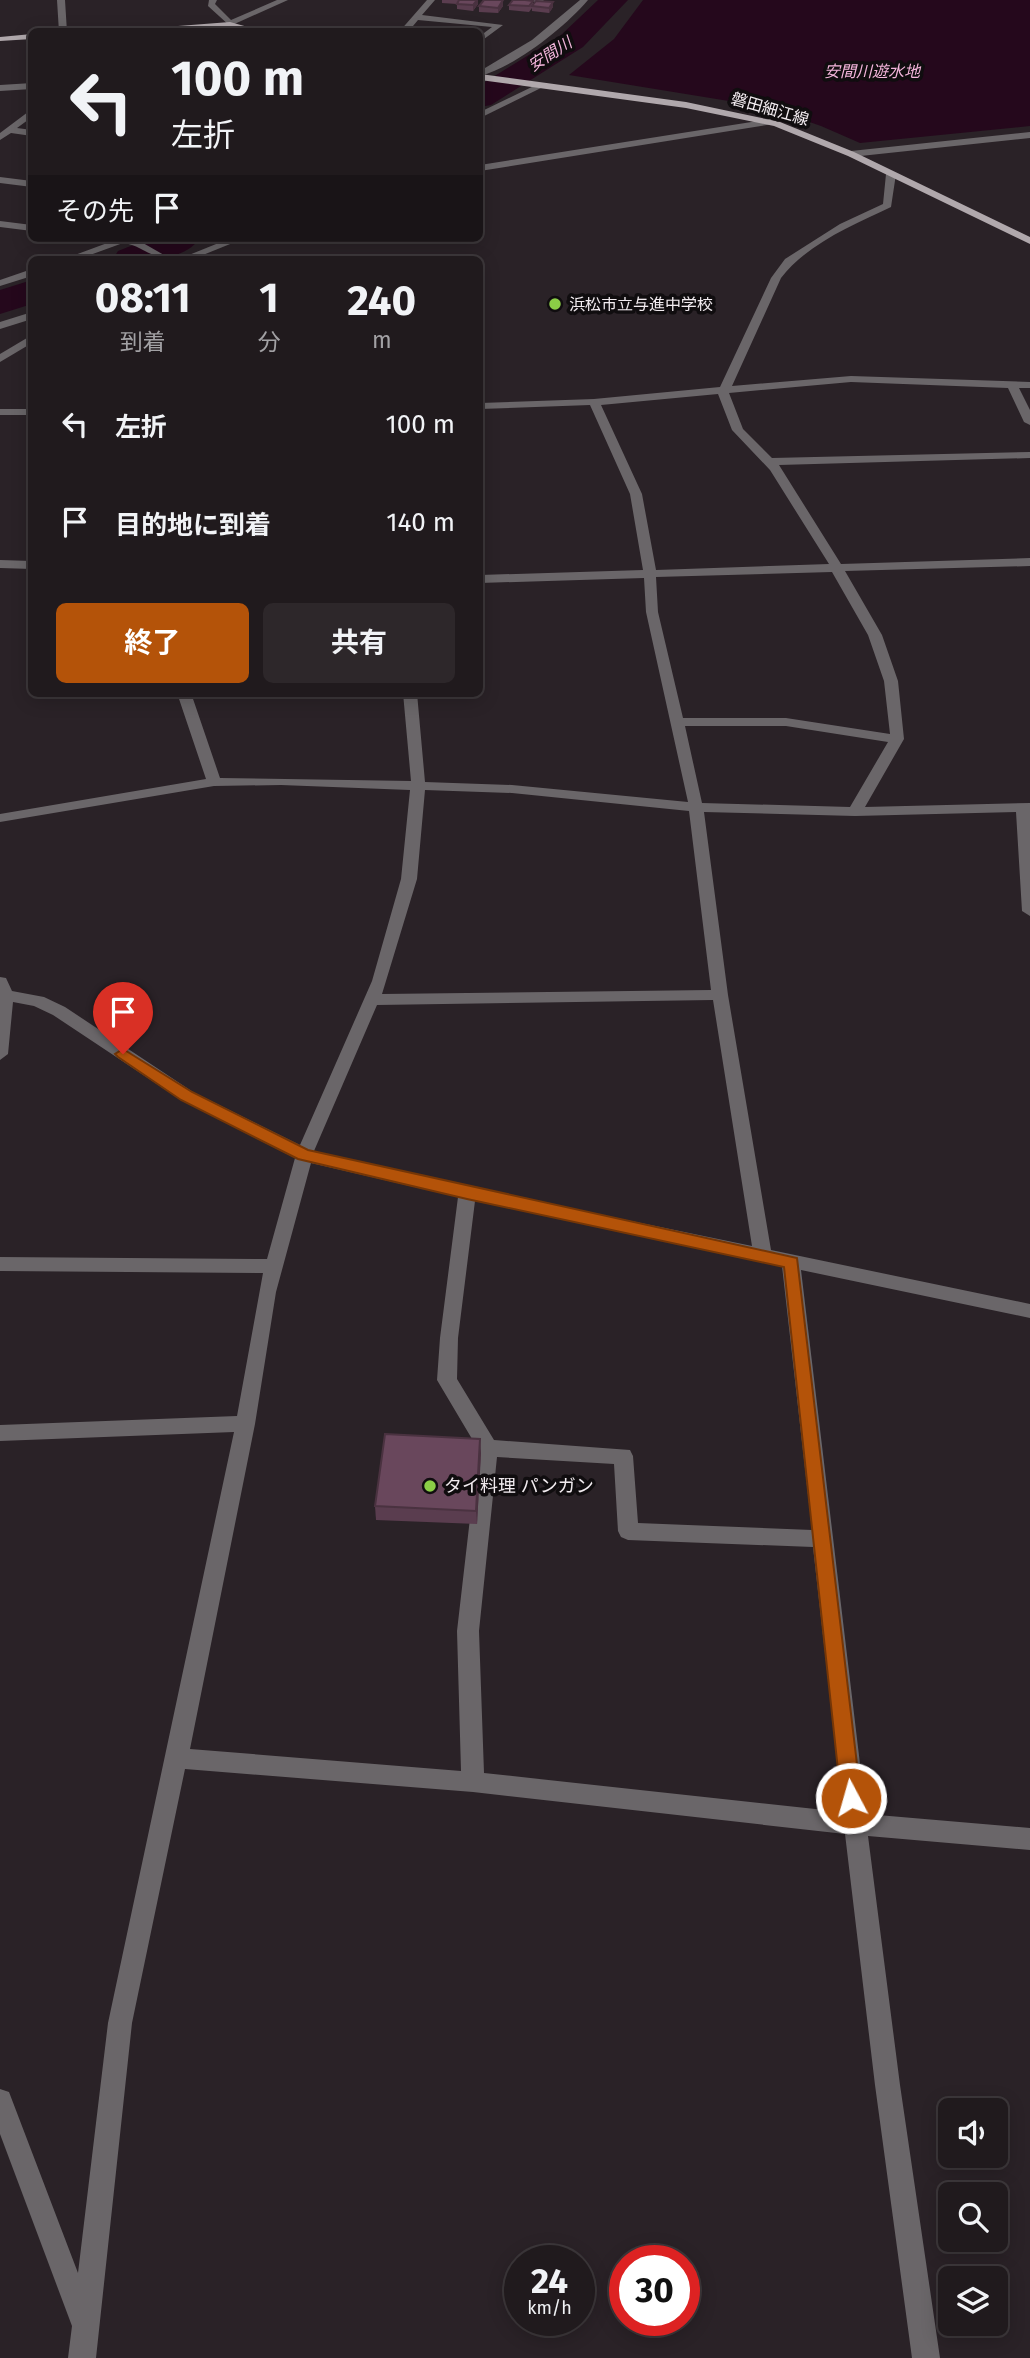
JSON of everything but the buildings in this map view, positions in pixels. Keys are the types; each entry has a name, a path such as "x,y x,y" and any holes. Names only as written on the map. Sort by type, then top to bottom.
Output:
{"main road":[{"path":"167,28 230,24 246,28"},
{"path":"0,39 28,36"},
{"name":"磐田細江線","path":"483,76 718,110 770,122 851,154 1030,241"}],"street":[{"path":"61,0 63,28"},
{"path":"213,0 211,4 230,24 284,0"},
{"path":"406,28 431,0"},
{"path":"528,0 540,1"},
{"path":"483,73 538,42 561,24 584,0"},
{"path":"416,17 499,25 483,38"},
{"path":"0,88 28,86"},
{"path":"483,114 543,86"},
{"path":"0,137 28,115"},
{"path":"483,168 770,122"},
{"path":"9,130 28,132"},
{"path":"851,154 1030,135"},
{"path":"855,812 897,739 891,681 875,635 845,586 838,568 769,463 738,430 723,393 747,346 776,278 789,261 843,226 888,205 891,174"},
{"path":"0,180 28,184"},
{"path":"0,224 28,228"},
{"path":"78,256 122,242"},
{"path":"132,242 160,256"},
{"path":"192,256 229,242"},
{"path":"0,283 28,273"},
{"path":"0,326 28,316"},
{"path":"0,359 28,341"},
{"path":"483,406 723,393 851,379 1030,385"},
{"path":"1012,385 1030,422"},
{"path":"594,402 636,494 650,573 652,612 696,807 720,995 763,1255"},
{"path":"0,412 28,412"},
{"path":"769,463 1030,455"},
{"path":"483,579 1030,562"},
{"path":"0,565 28,565"},
{"path":"185,697 214,782"},
{"path":"82,2358 120,2023 178,1758 245,1424 267,1292 304,1155 380,981 408,879 418,784 410,697"},
{"path":"677,722 786,722 897,739"},
{"path":"0,818 214,782 418,784 512,789 696,807 855,812 1026,807 1030,911"},
{"path":"0,1054 3,989 59,1011 187,1096 304,1155 791,1263 1030,1311"},
{"path":"372,1000 720,995"},
{"path":"467,1193 447,1380 488,1448 468,1631 473,1782"},
{"path":"791,1263 854,1824 900,2183 926,2358"},
{"path":"0,1264 274,1266"},
{"path":"0,1433 245,1424"},
{"path":"488,1448 623,1456 628,1531 823,1539"},
{"path":"178,1758 473,1782 854,1824 1030,1839"},
{"path":"0,2101 84,2323"}],"water":[{"name":"安間川遊水地","path":"643,0 1030,0 1030,126 860,143 766,107 569,75 614,39"}],"waterway":[{"name":"安間川","path":"483,96 572,41 614,0"},
{"name":"安間川","path":"138,256 172,242"},
{"name":"安間川","path":"0,303 28,292"}],"place":[{"name":"浜松市立与進中学校","path":"555,304"},
{"name":"タイ料理 パンガン","path":"430,1486"}],"route":[{"path":"123,1054 187,1096 304,1155 791,1263 851,1798"}]}
